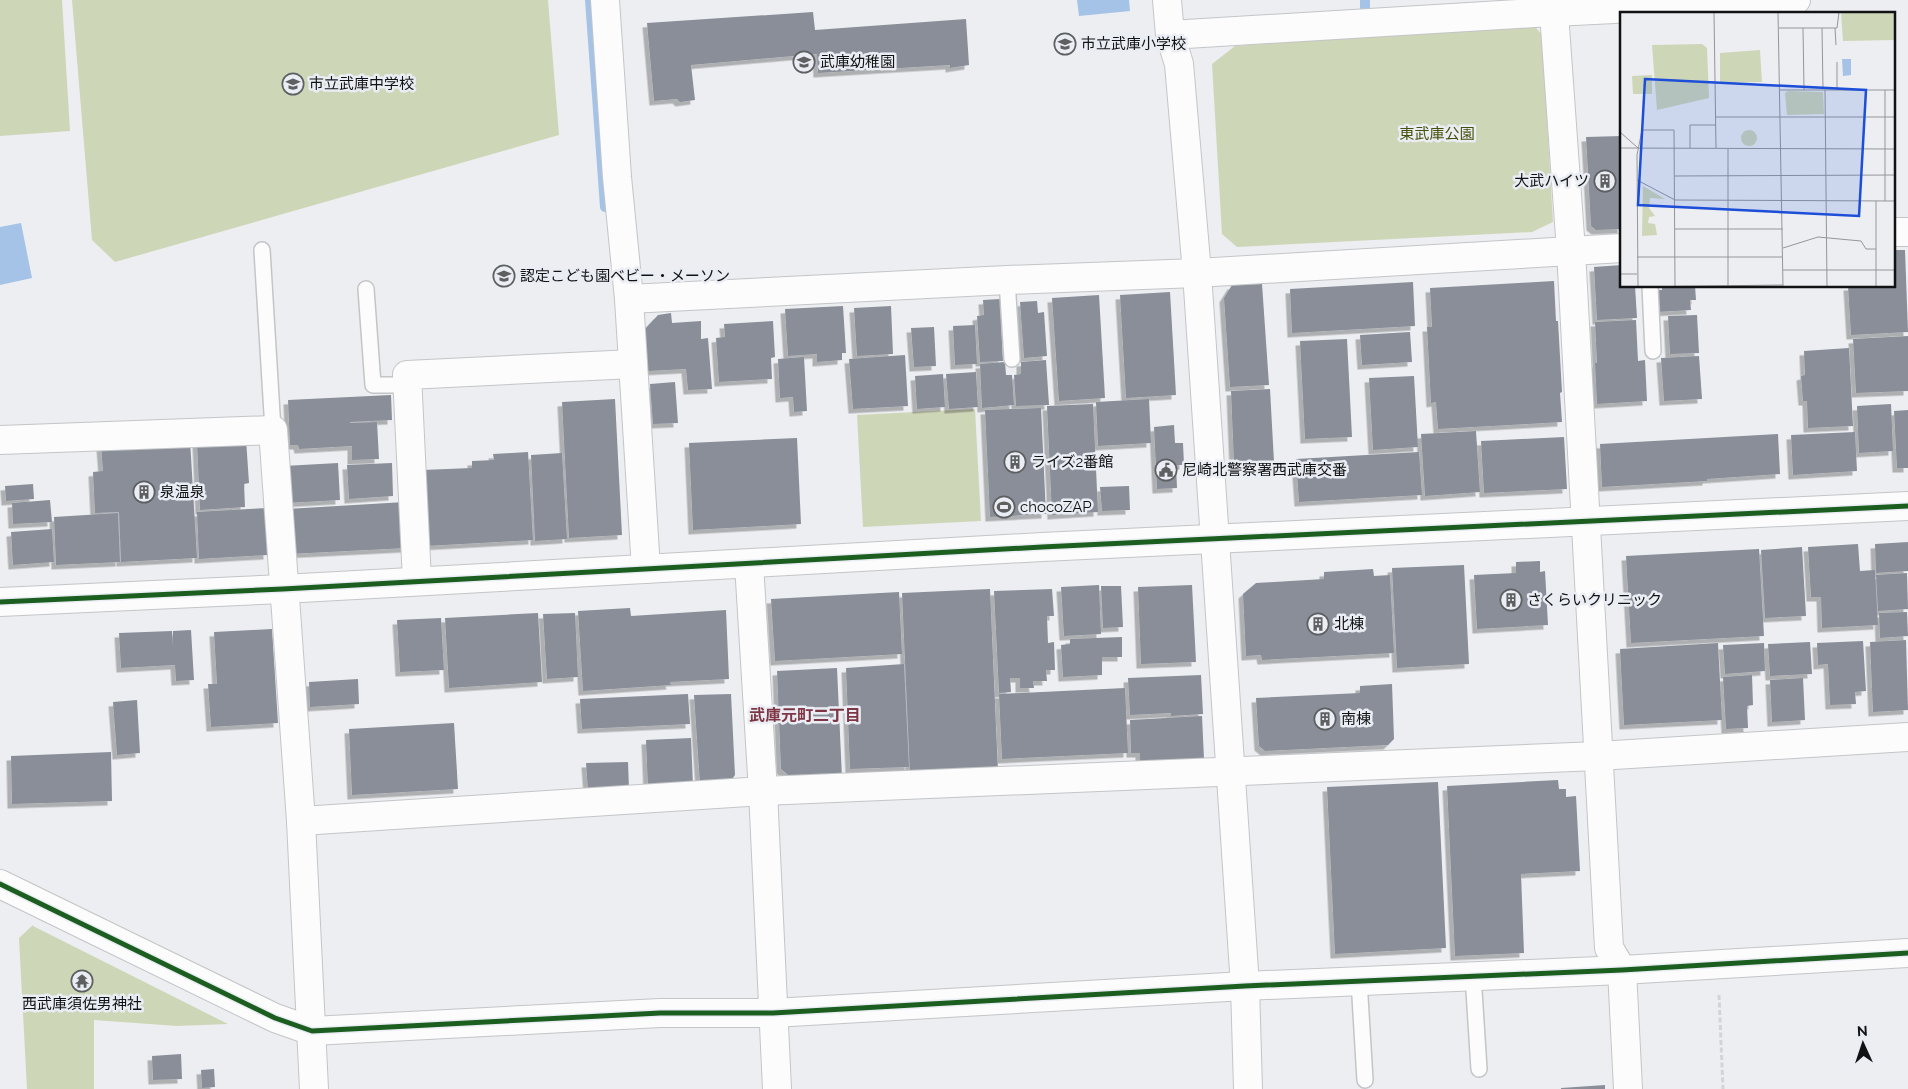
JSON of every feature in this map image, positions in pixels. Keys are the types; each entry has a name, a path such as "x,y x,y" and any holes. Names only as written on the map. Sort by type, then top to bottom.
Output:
{"street":[{"path":"605,0 617,177 629,299 646,569"},
{"path":"1167,0 1170,35 1179,64 1197,273 1245,986 1248,1089"},
{"path":"1170,35 1376,11 1796,0"},
{"path":"1540,8 1571,251 1609,948 1622,970 1628,1089"},
{"path":"629,299 1007,280 1197,273 1620,248"},
{"path":"417,581 407,375 633,364"},
{"path":"0,440 273,430 301,821 314,1089"},
{"path":"0,602 283,589 1042,547 1908,506"},
{"path":"749,564 764,791 777,1089"},
{"path":"301,821 764,791 1598,756 1908,737"},
{"path":"0,884 275,1018 312,1032 660,1013 773,1013 1245,986 1622,970 1908,953"}],"lane":[{"path":"262,250 273,430"},
{"path":"1007,280 1012,359"},
{"path":"1650,288 1653,351"},
{"path":"366,289 373,385 408,385"},
{"path":"1473,975 1480,1069"},
{"path":"1359,980 1365,1080"}],"path":[{"path":"1718,964 1723,1089"}],"green space":[{"path":"0,0 62,0 70,131 0,136"},
{"name":"市立武庫中学校","path":"72,0 548,0 559,135 115,262 92,240"},
{"name":"東武庫公園","path":"1533,24 1542,35 1553,222 1532,232 1237,247 1222,234 1212,64 1235,46"},
{"path":"975,409 981,521 863,527 857,415"},
{"name":"西武庫須佐男神社","path":"33,925 228,1024 177,1026 94,1020 94,1089 27,1089 19,938"}],"water":[{"path":"1077,0 1129,0 1130,11 1079,16"},
{"path":"21,223 32,278 0,285 0,227"}],"building":[{"path":"813,12 815,30 966,19 969,65 950,68 950,65 818,73 817,54 691,65 695,100 680,102 677,99 654,101 647,23"},
{"name":"大武ハイツ","path":"1620,136 1620,229 1596,230 1591,226 1586,137"},
{"path":"1896,250 1905,250 1908,332 1851,335 1848,288 1896,288"},
{"path":"1620,265 1620,288 1635,288 1637,318 1597,320 1594,267"},
{"path":"1554,281 1556,321 1558,321 1562,422 1438,429 1436,402 1431,403 1427,327 1432,327 1430,288"},
{"path":"1413,282 1415,326 1292,333 1290,289"},
{"path":"1262,284 1269,385 1230,387 1224,298 1232,285"},
{"path":"1662,288 1695,288 1696,300 1690,300 1691,310 1657,312 1655,290 1662,290"},
{"path":"1170,292 1176,395 1126,398 1120,295"},
{"path":"1099,295 1105,398 1059,401 1052,298"},
{"path":"1000,299 1003,361 980,362 977,316 984,315 983,300"},
{"path":"1037,301 1038,313 1044,312 1047,356 1024,358 1020,302"},
{"path":"843,306 846,353 842,353 842,360 817,362 817,354 788,356 785,309"},
{"path":"891,306 893,354 857,356 854,308"},
{"path":"671,313 672,323 701,321 701,339 708,338 712,389 688,390 686,369 648,371 645,329 658,315"},
{"path":"1697,315 1699,353 1670,354 1668,316"},
{"path":"1636,320 1638,361 1645,360 1647,401 1597,404 1595,322"},
{"path":"773,321 775,357 771,358 772,379 719,382 716,338 725,337 724,324"},
{"path":"975,325 977,364 955,365 953,326"},
{"path":"934,327 936,366 914,367 911,328"},
{"path":"1410,332 1412,362 1362,365 1360,335"},
{"path":"1908,336 1908,391 1856,393 1853,339"},
{"path":"1347,339 1352,437 1305,439 1300,341"},
{"path":"1849,348 1853,426 1808,428 1807,401 1803,401 1801,376 1805,375 1804,351"},
{"path":"905,355 908,406 853,409 849,359"},
{"path":"1699,356 1702,399 1664,401 1661,358"},
{"path":"804,357 807,411 794,412 793,397 780,398 778,359"},
{"path":"1046,360 1049,405 1016,406 1014,375 1021,374 1021,362"},
{"path":"1005,362 1006,375 1012,375 1014,405 982,408 980,364"},
{"path":"976,372 978,407 949,409 946,374"},
{"path":"943,374 945,407 917,409 915,376"},
{"path":"1414,376 1418,447 1373,450 1369,378"},
{"path":"675,382 678,423 653,424 650,384"},
{"path":"1270,389 1274,462 1234,464 1231,391"},
{"path":"391,395 392,420 350,422 377,422 379,459 352,460 352,446 299,449 298,445 290,445 288,400"},
{"path":"615,399 622,535 569,538 562,402"},
{"path":"1149,399 1151,443 1098,446 1096,402"},
{"path":"1093,404 1098,512 1052,515 1047,406"},
{"path":"1891,404 1893,451 1859,453 1857,406"},
{"name":"ライズ2番館","path":"1041,408 1046,514 990,517 985,410"},
{"path":"1908,410 1908,468 1897,468 1894,411"},
{"path":"1174,425 1175,443 1183,443 1184,465 1176,465 1177,488 1157,489 1154,427"},
{"path":"1476,431 1480,492 1425,496 1421,434"},
{"path":"1855,432 1857,471 1793,475 1791,435"},
{"path":"1778,434 1780,474 1707,479 1707,481 1602,487 1600,444"},
{"path":"1564,437 1567,489 1484,493 1481,441"},
{"path":"797,438 801,524 693,530 689,443"},
{"path":"246,439 249,483 244,484 245,507 200,510 197,442"},
{"name":"泉温泉","path":"190,440 197,558 121,562 119,512 95,513 93,472 103,471 101,445"},
{"path":"528,452 533,540 426,546 422,470 472,468 472,461 494,460 493,454"},
{"path":"1419,452 1422,495 1299,502 1296,459"},
{"path":"562,453 567,539 535,541 531,455"},
{"path":"338,463 340,500 286,503 284,466"},
{"path":"392,463 393,496 349,499 347,465"},
{"path":"33,484 34,499 6,501 5,486"},
{"path":"1129,486 1130,510 1102,511 1100,487"},
{"path":"50,500 52,522 13,524 12,503"},
{"path":"405,502 407,548 289,554 287,509"},
{"path":"266,508 268,555 199,559 197,512"},
{"path":"118,513 120,562 56,565 54,517"},
{"path":"52,529 54,562 13,565 11,532"},
{"path":"1908,542 1908,571 1876,573 1875,544"},
{"path":"1858,544 1860,571 1875,570 1878,625 1822,628 1821,597 1811,597 1808,547"},
{"path":"1802,547 1806,616 1765,618 1761,550"},
{"path":"1759,549 1764,636 1631,643 1626,556"},
{"name":"さくらいクリニック","path":"1540,561 1540,572 1545,571 1548,625 1477,629 1474,575 1516,573 1516,562"},
{"path":"1464,565 1469,664 1397,668 1392,568"},
{"name":"北棟","path":"1373,569 1374,576 1390,575 1394,653 1262,660 1261,655 1246,656 1243,594 1256,583 1324,579 1324,572"},
{"path":"1907,573 1908,609 1878,611 1876,575"},
{"path":"1099,585 1101,634 1064,636 1061,587"},
{"path":"1192,585 1196,662 1141,664 1138,587"},
{"path":"1101,586 1121,586 1123,627 1103,628"},
{"path":"990,589 998,771 910,775 902,593"},
{"path":"1052,589 1054,616 1047,616 1048,643 1054,642 1055,670 1046,670 1047,681 1033,681 1034,688 1020,688 1020,678 1010,678 1011,692 999,693 994,591"},
{"path":"899,592 902,654 775,661 771,599"},
{"path":"630,608 631,616 726,610 729,679 670,682 671,685 583,691 578,611"},
{"path":"1907,612 1908,636 1880,638 1879,613"},
{"path":"538,613 542,682 449,688 445,618"},
{"path":"575,613 578,677 547,679 543,614"},
{"path":"441,618 444,670 400,672 397,620"},
{"path":"272,629 278,723 211,727 208,684 217,684 214,632"},
{"path":"191,630 194,680 176,681 175,665 121,668 119,633 172,631 173,645 173,631"},
{"path":"1122,637 1122,657 1102,657 1102,675 1063,677 1061,645 1070,644 1070,639"},
{"path":"1906,640 1908,710 1873,712 1870,642"},
{"path":"1863,641 1866,691 1855,692 1856,704 1830,705 1828,664 1818,665 1817,643"},
{"path":"1810,642 1812,674 1770,676 1768,644"},
{"path":"1718,643 1722,720 1624,725 1620,649"},
{"path":"1764,643 1765,671 1725,674 1723,645"},
{"path":"904,664 909,767 850,769 846,668"},
{"path":"837,668 842,778 794,780 781,769 777,671"},
{"path":"1201,675 1203,714 1171,716 1171,713 1130,715 1128,678"},
{"path":"1752,675 1753,705 1747,706 1748,728 1726,729 1723,677"},
{"path":"1803,678 1805,720 1772,722 1770,680"},
{"path":"358,679 359,704 310,707 309,682"},
{"name":"南棟","path":"1392,684 1394,739 1388,745 1265,751 1259,746 1256,698 1360,693 1360,686"},
{"path":"1125,688 1128,753 1002,759 999,694"},
{"path":"688,694 690,724 582,729 580,699"},
{"path":"731,694 735,775 730,782 700,784 694,695"},
{"path":"137,700 140,753 117,755 113,702"},
{"path":"1202,716 1204,759 1140,762 1140,753 1131,753 1130,720"},
{"path":"454,723 458,789 352,795 349,729"},
{"path":"691,738 693,786 648,788 646,740"},
{"path":"111,752 112,801 12,804 11,756"},
{"path":"628,762 629,789 588,791 586,763"},
{"path":"1558,780 1559,789 1566,789 1566,797 1576,796 1580,871 1521,874 1524,953 1455,956 1447,786"},
{"path":"1438,782 1446,948 1335,954 1327,787"},
{"path":"181,1054 182,1079 153,1080 152,1056"},
{"path":"214,1069 215,1087 202,1088 201,1070"},
{"path":"1605,1085 1605,1089 1561,1089 1561,1088"}],"waterway":[{"path":"590,0 605,207"},
{"path":"1365,0 1365,7"}],"cycle path":[{"path":"0,602 283,589 1042,547 1908,506"},
{"path":"0,884 275,1018 312,1031 660,1013 773,1013 1245,986 1622,970 1908,953"}],"place":[{"name":"市立武庫小学校","path":"1065,44"},
{"name":"武庫幼稚園","path":"804,62"},
{"name":"市立武庫中学校","path":"293,84"},
{"name":"大武ハイツ","path":"1605,181"},
{"name":"認定こども園ベビー・メーソン","path":"504,276"},
{"name":"ライズ2番館","path":"1015,462"},
{"name":"尼崎北警察署西武庫交番","path":"1166,470"},
{"name":"泉温泉","path":"144,492"},
{"name":"chocoZAP","path":"1004,507"},
{"name":"さくらいクリニック","path":"1511,600"},
{"name":"北棟","path":"1318,624"},
{"name":"南棟","path":"1325,719"},
{"name":"西武庫須佐男神社","path":"82,981"}],"district":[{"name":"武庫元町二丁目","path":"805,715"}]}
